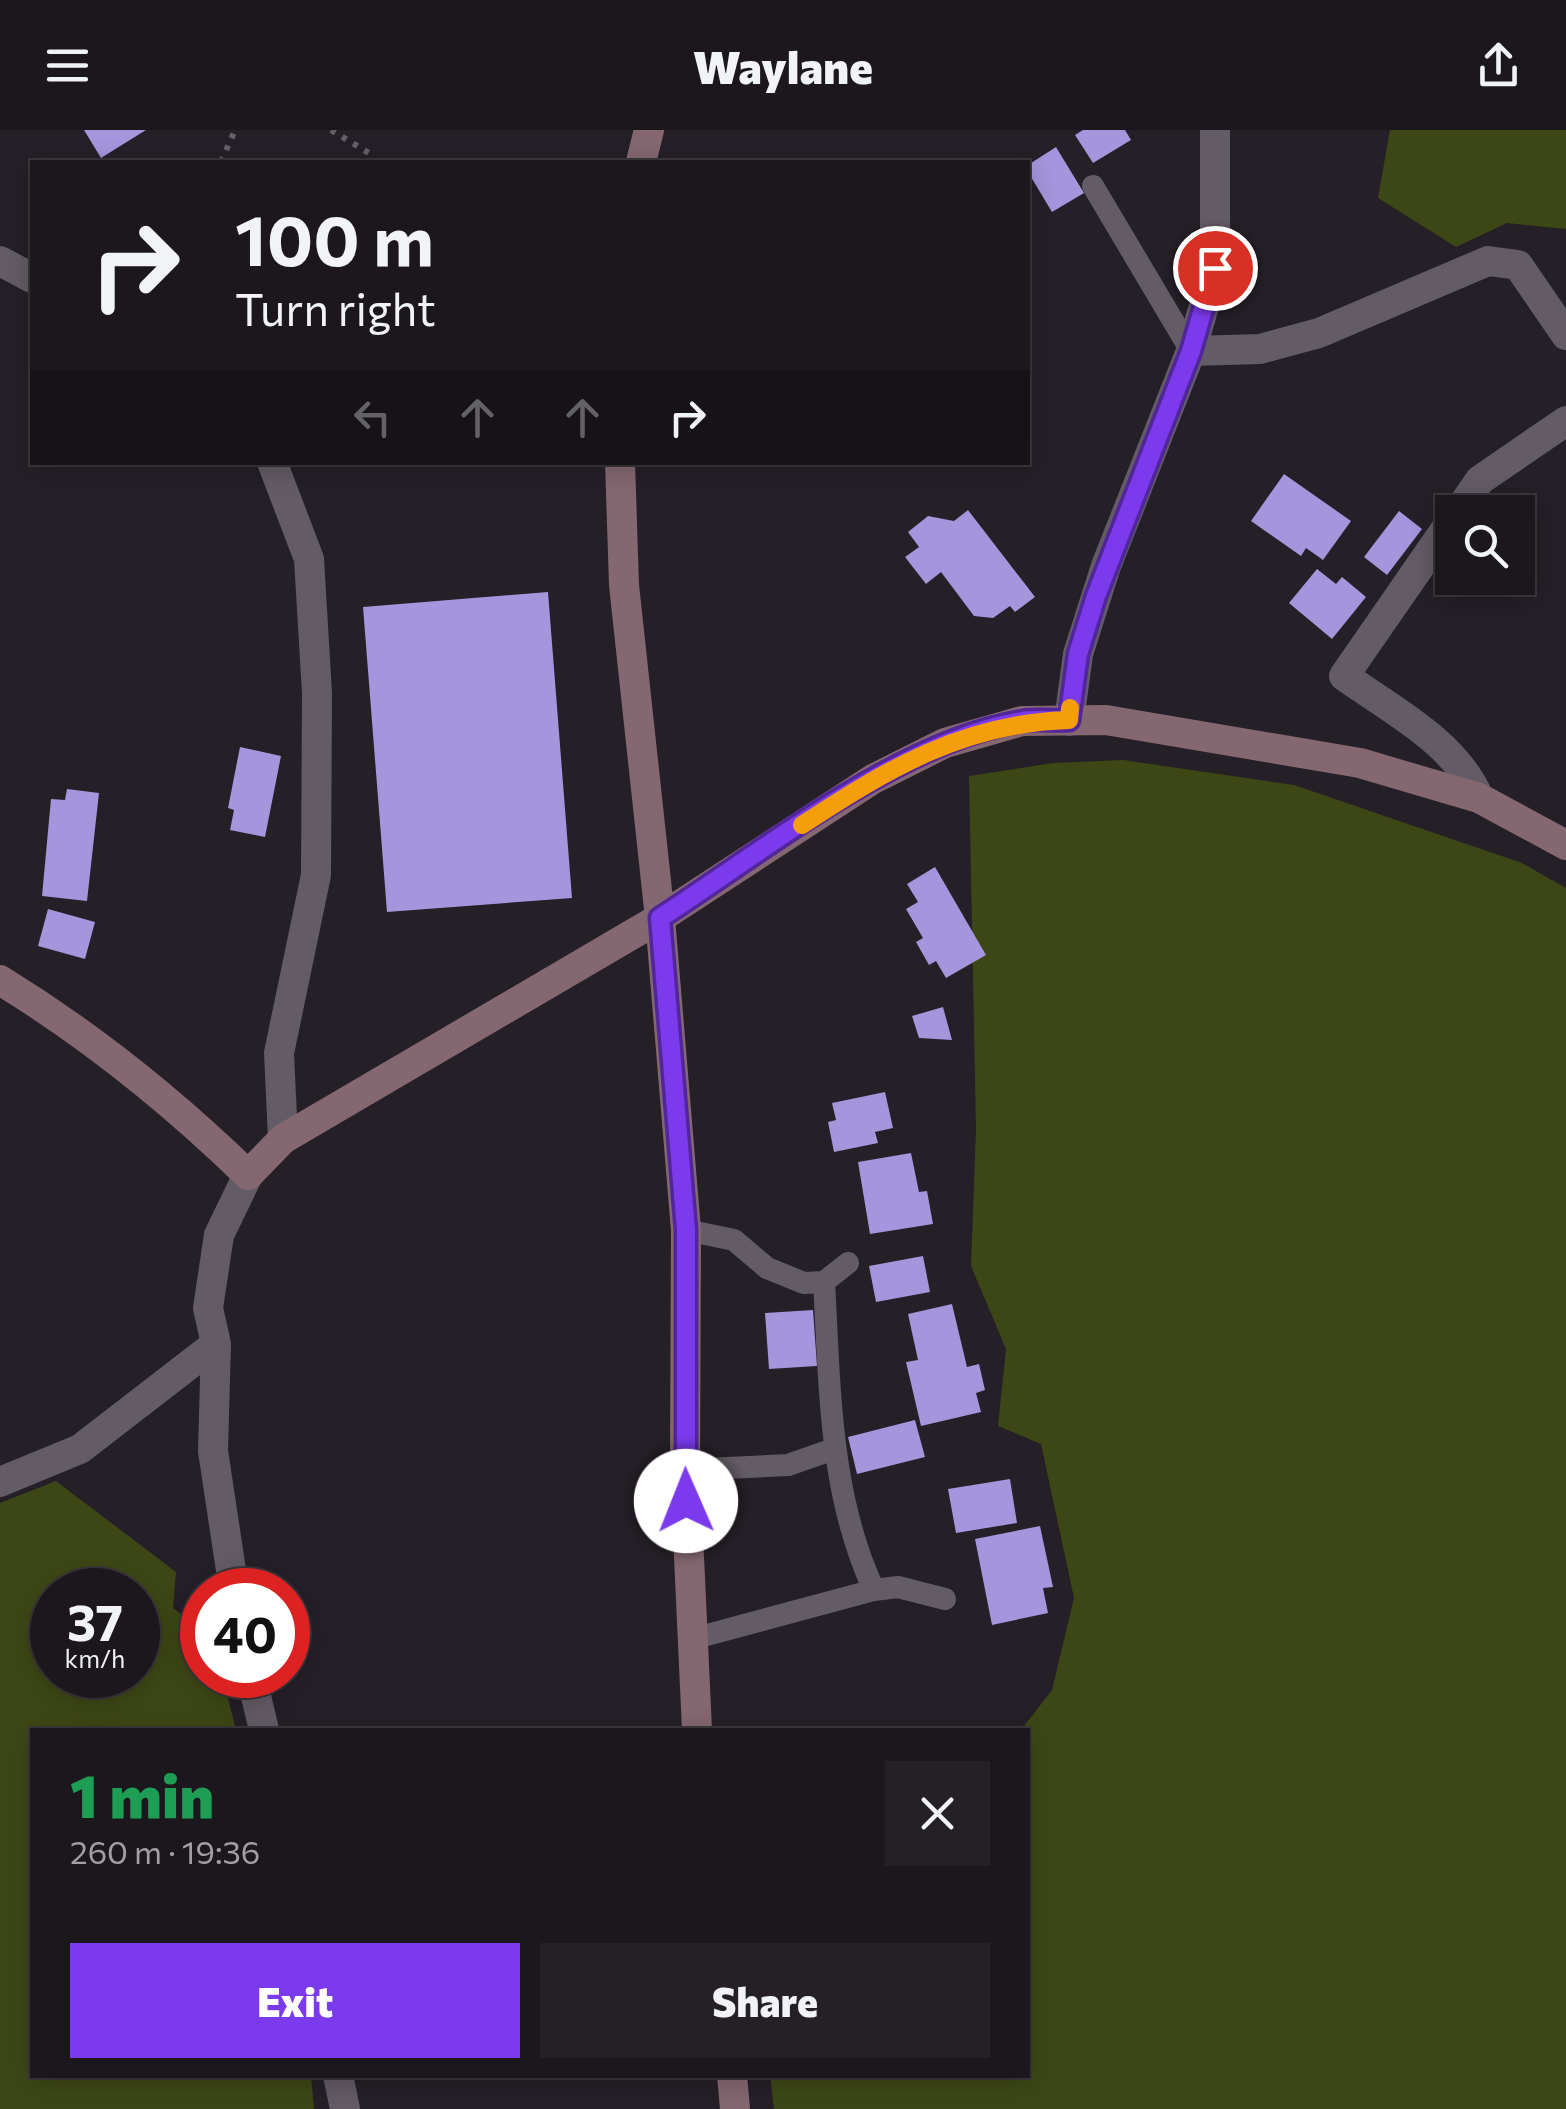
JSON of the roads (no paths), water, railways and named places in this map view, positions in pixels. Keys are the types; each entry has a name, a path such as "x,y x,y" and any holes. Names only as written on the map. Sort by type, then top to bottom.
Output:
{"street":[{"path":"642,160 649,130"},
{"path":"1069,720 1078,654 1106,566 1191,351 1215,268 1214,130"},
{"path":"1191,351 1260,349 1319,333 1488,260 1518,265 1566,335"},
{"path":"0,261 30,277"},
{"path":"1470,495 1480,480 1566,421"},
{"path":"273,465 310,559 317,693 316,875 279,1054 283,1139"},
{"path":"620,465 624,586 660,918 686,1230 685,1470 697,1728"},
{"path":"1435,545 1344,676 1442,746 1468,772 1480,798"},
{"path":"231,1568 213,1451 216,1344 208,1308 219,1236 248,1175 283,1139 660,918 873,778 945,743 1022,722 1106,720 1360,763 1480,798 1566,844"},
{"path":"0,980 79,1030 189,1118 248,1175"},
{"path":"0,1482 80,1450 216,1344"},
{"path":"256,1698 264,1728"},
{"path":"339,2078 344,2109"},
{"path":"732,2078 734,2109"}],"lane":[{"path":"1093,186 1191,351"},
{"path":"686,1230 734,1240 766,1268 804,1283 824,1282 848,1263"},
{"path":"824,1282 834,1449 855,1550 874,1590"},
{"path":"685,1470 788,1465 834,1449"},
{"path":"692,1639 874,1590 898,1587 945,1599"}]}
